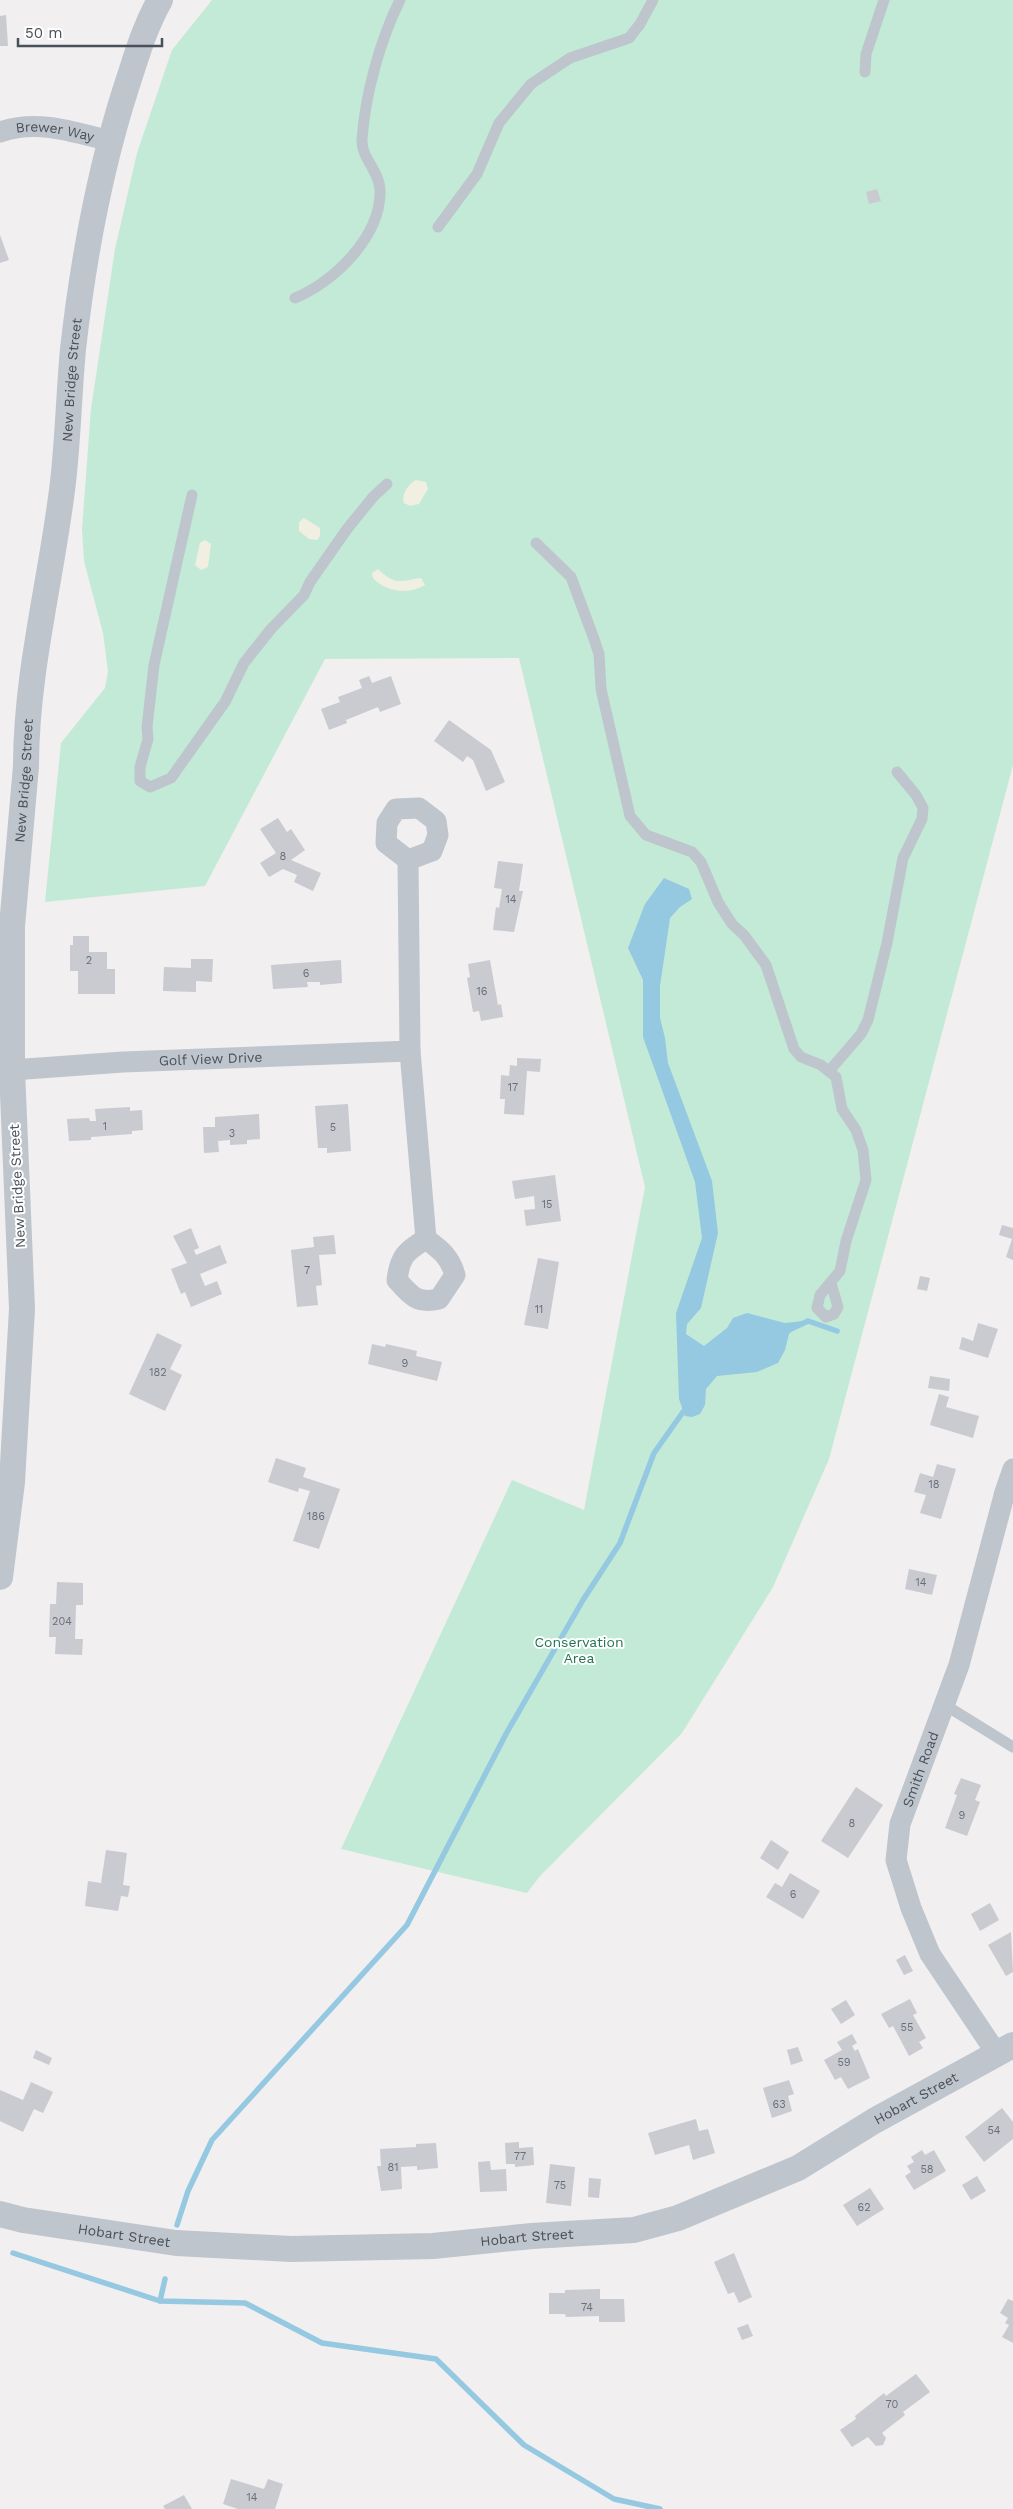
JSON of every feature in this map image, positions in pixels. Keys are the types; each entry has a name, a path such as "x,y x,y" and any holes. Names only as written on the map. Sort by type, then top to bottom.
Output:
{"street":[{"name":"New Bridge Street","path":"0,1576 12,1482 22,1309 6,1070 6,924 26,766 26,741 36,649 63,483 73,349 93,222 110,140 144,32 160,0"},
{"name":"Brewer Way","path":"0,132 16,126 44,125 110,140"},
{"path":"408,860 410,1051 426,1239"},
{"name":"Golf View Drive","path":"6,1070 123,1062 410,1051"},
{"name":"Smith Road","path":"1005,2050 930,1954 910,1908 896,1860 900,1824 959,1666 1002,1501 1013,1469"},
{"name":"Hobart Street","path":"2,2219 176,2243 252,2248 433,2246 532,2236 634,2230 678,2218 798,2168 882,2116 963,2070 1005,2050"}],"lane":[{"path":"295,298 310,292 346,264 358,250 374,219 380,190 376,174 362,147 362,140 367,104 382,42 400,0"},
{"path":"438,227 477,174 499,123 531,84 570,58 629,38 640,24 653,0"},
{"path":"865,72 866,54 884,0"},
{"path":"192,495 152,673 148,739 140,767 140,781 150,787 171,778 225,702 244,663 271,629 304,594 310,582 347,528 373,497 387,484"},
{"path":"536,544 571,577 594,639 599,654 601,689 630,816 646,835 692,852 701,862 718,902 732,924 744,935 766,965 794,1049 801,1057 830,1070 836,1077 842,1110 856,1130 866,1170 866,1180 846,1241 840,1272 831,1282"},
{"path":"830,1070 861,1034 868,1020 887,943 903,858 922,819 923,808 916,795 897,772"},
{"path":"945,1705 1013,1747"}],"green space":[{"name":"Conservation Area","path":"212,0 1013,0 1013,765 829,1459 773,1587 682,1733 540,1876 527,1893 341,1849 512,1480 584,1510 645,1187 519,658 325,659 205,886 45,902 61,743 105,688 108,671 103,633 84,561 82,529 91,409 115,249 137,153 172,50"}],"sand":[{"path":"416,480 426,482 428,489 419,504 410,506 404,503 403,497 408,487"},
{"path":"304,518 320,528 320,536 317,540 309,539 299,531 299,522"},
{"path":"205,540 211,544 208,567 201,570 195,565 200,543"},
{"path":"378,569 389,578 398,581 421,578 425,585 405,591 391,589 378,583 373,578 372,573"}],"water":[{"path":"664,878 689,889 692,899 680,907 670,918 660,986 660,1018 668,1063 712,1181 718,1233 701,1308 687,1324 686,1334 704,1346 727,1328 733,1318 747,1313 785,1323 803,1321 789,1334 785,1350 778,1363 757,1372 717,1376 706,1389 705,1405 700,1414 692,1417 685,1416 679,1399 676,1313 702,1238 695,1182 643,1037 643,980 628,948 645,904"}],"building":[{"path":"6,15 8,46 0,46 0,16"},
{"path":"877,189 881,201 869,204 866,192"},
{"path":"0,235 9,260 0,263"},
{"path":"369,676 372,683 391,676 401,704 380,712 378,707 346,720 347,723 329,730 321,709 340,702 338,697 362,688 359,680"},
{"path":"449,720 491,750 505,782 486,791 473,760 467,756 463,762 434,741"},
{"path":"278,818 287,832 291,829 305,850 291,860 321,873 313,891 294,882 297,875 283,869 269,877 260,863 276,853 260,829"},
{"path":"498,861 523,864 519,891 523,891 514,932 493,930 496,907 499,908 502,889 494,888"},
{"path":"73,936 89,936 89,952 107,952 107,969 115,969 115,994 78,994 78,971 70,971 70,945 73,945"},
{"path":"191,959 213,959 212,982 196,981 196,992 163,991 164,967 191,968"},
{"path":"341,960 342,983 320,985 320,982 307,982 308,987 273,989 271,965"},
{"path":"490,960 498,1005 501,1004 503,1017 481,1021 479,1011 473,1012 467,978 470,977 468,964"},
{"path":"517,1058 541,1059 540,1072 527,1071 524,1115 504,1114 505,1099 500,1099 501,1075 509,1076 510,1065 517,1066"},
{"path":"348,1104 351,1151 327,1153 327,1148 318,1148 315,1106"},
{"path":"130,1107 130,1111 142,1110 143,1130 132,1131 132,1134 91,1137 91,1140 69,1141 67,1119 89,1118 90,1121 96,1121 95,1109"},
{"path":"259,1114 260,1139 247,1140 247,1144 230,1145 230,1140 218,1141 219,1152 204,1153 203,1127 215,1127 215,1117"},
{"path":"555,1175 561,1221 526,1226 524,1210 535,1209 534,1196 515,1199 512,1181"},
{"path":"1002,1225 1013,1228 1013,1260 1006,1257 1012,1239 999,1235"},
{"path":"191,1228 199,1248 194,1250 196,1255 220,1245 227,1263 200,1274 205,1286 217,1281 222,1294 191,1307 185,1292 181,1294 171,1269 187,1263 173,1236"},
{"path":"334,1235 336,1254 319,1255 322,1285 316,1286 318,1305 297,1307 291,1250 314,1247 313,1237"},
{"path":"538,1258 559,1262 548,1329 524,1325"},
{"path":"920,1276 930,1278 927,1291 917,1289"},
{"path":"978,1323 998,1329 988,1358 959,1349 962,1337 973,1341"},
{"path":"157,1333 182,1345 170,1369 182,1375 165,1411 129,1394"},
{"path":"372,1344 385,1347 386,1344 417,1351 416,1356 442,1362 437,1381 368,1364"},
{"path":"930,1376 950,1379 949,1391 928,1388"},
{"path":"939,1394 949,1397 946,1407 979,1416 973,1438 930,1425"},
{"path":"276,1458 306,1468 303,1477 340,1489 319,1549 293,1541 310,1491 299,1488 298,1492 268,1482"},
{"path":"937,1464 956,1469 941,1519 920,1513 926,1495 914,1492 920,1473 933,1477"},
{"path":"909,1569 937,1575 932,1595 905,1589"},
{"path":"57,1582 83,1583 83,1605 76,1605 75,1639 83,1639 82,1655 55,1654 56,1637 49,1637 50,1604 56,1604"},
{"path":"961,1778 981,1785 975,1800 980,1802 967,1836 945,1828 957,1795 954,1794"},
{"path":"856,1787 883,1805 848,1858 821,1841"},
{"path":"771,1840 789,1852 778,1870 760,1858"},
{"path":"106,1850 127,1853 123,1885 130,1886 128,1897 121,1896 118,1911 85,1906 88,1881 101,1883"},
{"path":"790,1873 820,1891 803,1919 766,1897 775,1883 782,1887"},
{"path":"990,1903 999,1920 980,1931 971,1914"},
{"path":"1011,1932 1013,1972 1006,1976 988,1945"},
{"path":"905,1955 913,1971 904,1975 896,1960"},
{"path":"910,1999 917,2013 913,2015 926,2038 919,2042 923,2048 909,2056 893,2026 889,2028 881,2014"},
{"path":"846,2000 855,2015 841,2024 831,2009"},
{"path":"852,2034 857,2043 852,2046 855,2051 858,2049 870,2078 848,2089 841,2077 835,2080 824,2060 842,2050 837,2042"},
{"path":"798,2047 803,2061 791,2065 787,2050"},
{"path":"36,2050 52,2058 49,2065 33,2058"},
{"path":"789,2080 794,2094 788,2096 792,2111 772,2118 763,2088"},
{"path":"31,2082 53,2092 43,2113 34,2109 23,2132 0,2121 0,2090 23,2100"},
{"path":"1002,2108 1013,2122 1013,2139 984,2162 965,2137"},
{"path":"696,2119 699,2131 708,2129 715,2153 693,2160 689,2145 655,2155 648,2133"},
{"path":"519,2142 519,2148 533,2147 534,2165 515,2167 515,2164 506,2164 505,2143"},
{"path":"436,2143 438,2168 417,2170 417,2166 401,2167 402,2189 381,2191 377,2166 381,2166 380,2149 416,2147 416,2144"},
{"path":"922,2150 925,2155 934,2150 946,2171 914,2190 905,2176 911,2172 907,2166 914,2162 911,2157"},
{"path":"490,2161 491,2170 506,2169 507,2191 480,2192 478,2162"},
{"path":"550,2164 575,2167 571,2206 546,2203"},
{"path":"977,2176 986,2191 971,2200 962,2185"},
{"path":"589,2178 601,2179 599,2198 588,2197"},
{"path":"870,2188 884,2209 857,2226 843,2205"},
{"path":"734,2253 752,2297 739,2303 734,2292 728,2294 714,2262"},
{"path":"600,2289 600,2299 624,2299 625,2322 599,2322 599,2316 566,2317 565,2314 549,2314 549,2293 565,2293 565,2290"},
{"path":"1008,2299 1013,2301 1013,2343 1002,2337 1009,2325 1005,2323 1008,2318 1000,2313"},
{"path":"748,2324 753,2336 742,2340 737,2328"},
{"path":"916,2374 930,2392 903,2412 905,2415 882,2433 886,2438 883,2445 876,2446 868,2437 852,2447 840,2430 856,2419 855,2416 884,2393 886,2396"},
{"path":"231,2479 264,2489 268,2479 283,2484 275,2509 238,2509 223,2504"},
{"path":"184,2495 192,2509 165,2509 163,2506"}],"waterway":[{"path":"791,1329 808,1321 837,1331"},
{"path":"177,2225 188,2191 212,2140 407,1925 506,1734 583,1600 620,1543 654,1453 688,1405"},
{"path":"13,2253 160,2301 245,2303 322,2343 436,2359 524,2445 614,2499 660,2509"},
{"path":"160,2301 165,2279"}]}
